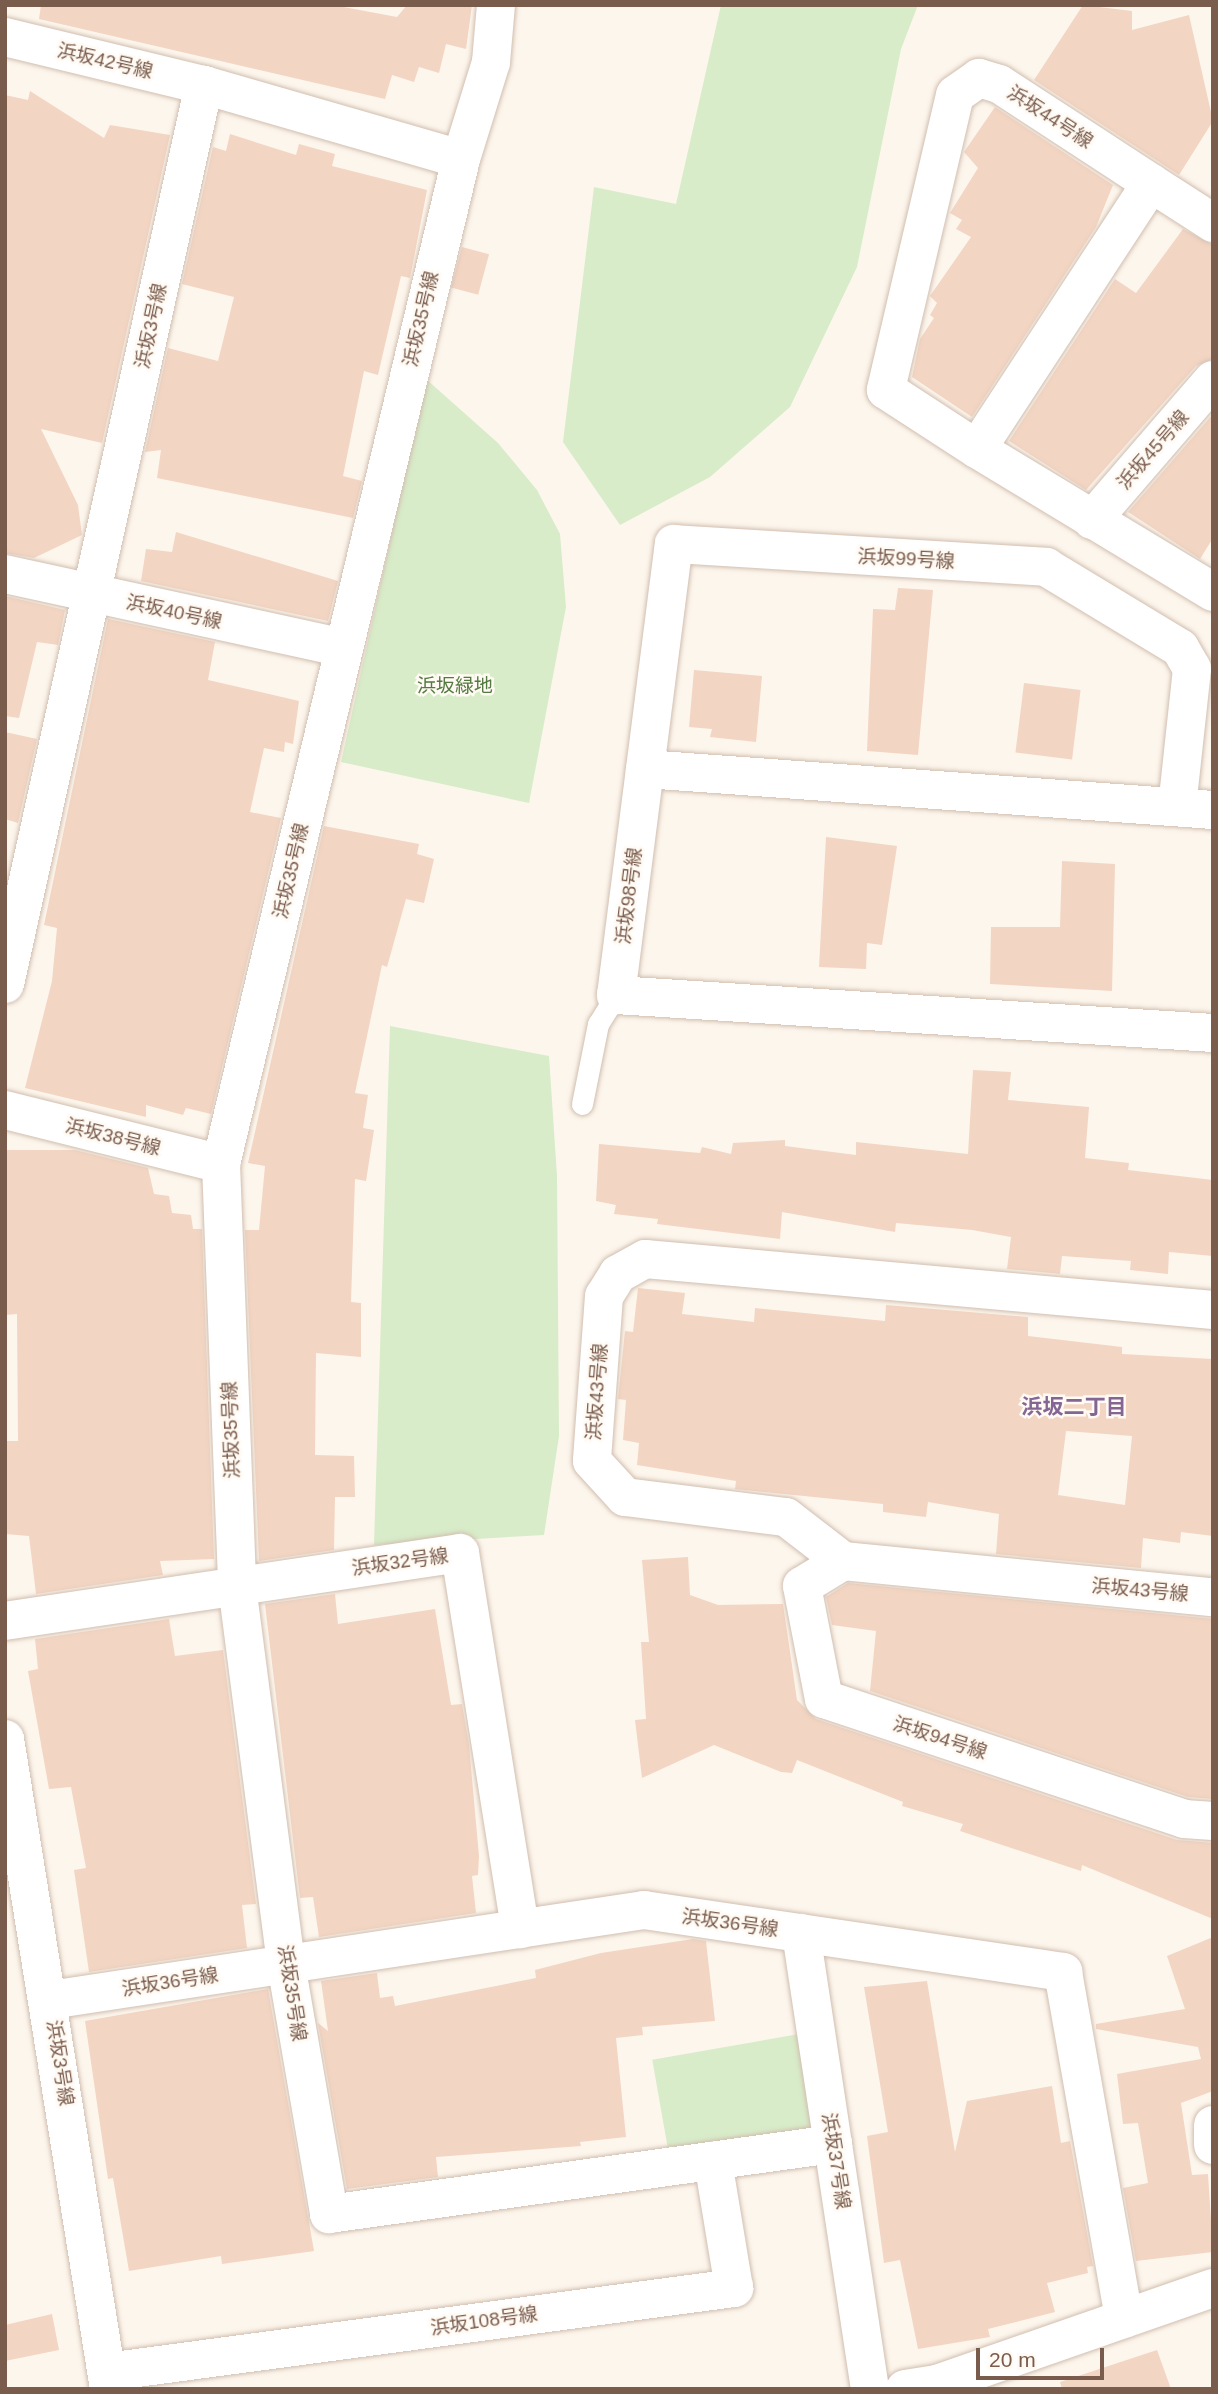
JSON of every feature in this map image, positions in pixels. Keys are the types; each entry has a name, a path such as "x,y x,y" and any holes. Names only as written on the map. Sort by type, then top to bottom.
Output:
{"street":[{"path":"204,85 461,159 491,62 496,5"},
{"name":"浜坂42号線","path":"5,37 204,85"},
{"name":"浜坂44号線","path":"1151,183 999,84 979,78 955,94 886,390 977,449 1213,593"},
{"name":"浜坂3号線","path":"5,984 21,836 92,595 204,85"},
{"name":"浜坂35号線","path":"461,159 221,1164 237,1586 286,1964 329,2214 833,2144"},
{"path":"977,449 1151,183 1213,223"},
{"name":"浜坂45号線","path":"1092,520 1213,380"},
{"name":"浜坂99号線","path":"645,769 674,544 1046,567 1180,648 1192,670 1195,808"},
{"name":"浜坂40号線","path":"5,574 344,648"},
{"path":"645,769 1195,808"},
{"name":"浜坂98号線","path":"616,995 645,769"},
{"path":"616,995 1213,1033"},
{"name":"浜坂38号線","path":"5,1110 221,1164"},
{"name":"浜坂43号線","path":"1213,1310 645,1259 618,1274 604,1296 592,1461 625,1497 786,1517 843,1561 1213,1597"},
{"name":"浜坂32号線","path":"5,1621 460,1553 520,1929"},
{"name":"浜坂94号線","path":"843,1561 802,1586 824,1699 1184,1819 1213,1821"},
{"name":"浜坂3号線","path":"5,1739 50,2000 108,2380"},
{"name":"浜坂36号線","path":"50,2000 644,1910 1063,1972 1124,2319"},
{"name":"浜坂37号線","path":"801,1933 870,2389"},
{"path":"1213,2125 1213,2145"},
{"name":"浜坂108号線","path":"108,2380 734,2288 713,2161"},
{"path":"905,2389 937,2384 1213,2288"}],"lane":[{"path":"582,1104 598,1024 616,995"}],"green space":[{"path":"721,5 918,5 901,49 857,267 790,407 710,477 620,525 563,442 594,187 676,204"},
{"name":"浜坂緑地","path":"426,379 498,443 537,490 560,534 566,607 529,803 341,762"},
{"path":"390,1026 549,1056 557,1176 559,1436 544,1535 374,1545"},
{"path":"799,2034 815,2128 669,2153 652,2060"}],"building":[{"path":"41,5 333,5 397,17 407,5 472,5 466,49 446,44 439,73 419,67 414,82 392,75 385,99 39,19"},
{"path":"1083,5 1132,11 1132,30 1189,15 1213,121 1179,175 1034,80"},
{"path":"30,91 104,138 110,125 170,135 102,443 41,429 78,505 82,535 34,558 5,553 5,95 28,100"},
{"path":"995,107 1113,185 1096,227 972,417 912,377 920,339 934,318 930,315 937,303 930,296 971,237 956,229 962,220 950,213 978,168 964,152"},
{"path":"230,134 296,155 299,144 335,154 332,166 427,190 410,278 401,276 378,375 364,371 343,476 362,481 353,518 157,478 161,450 145,452 168,348 218,361 234,297 182,284 213,147 226,151"},
{"path":"1183,229 1213,245 1213,359 1196,366 1086,490 1009,441 1115,279 1136,293"},
{"path":"462,247 489,254 478,295 451,288"},
{"path":"1213,414 1213,538 1200,559 1128,512"},
{"path":"176,532 338,581 328,621 141,581 146,549 172,552"},
{"path":"898,588 933,590 918,755 867,751 873,609 895,610"},
{"path":"5,596 65,610 58,645 37,642 19,718 5,716"},
{"path":"108,619 215,642 208,680 299,701 293,744 285,742 284,752 264,748 250,812 281,818 211,1114 186,1108 183,1115 146,1105 146,1117 25,1088 52,981 57,928 44,925"},
{"path":"694,670 762,676 756,742 710,737 712,729 689,727"},
{"path":"1024,683 1081,690 1072,759 1015,752"},
{"path":"5,732 37,739 18,823 5,819"},
{"path":"324,826 419,844 417,854 434,859 424,903 406,899 387,967 382,965 355,1093 368,1095 363,1128 374,1130 366,1181 355,1179 351,1302 361,1303 361,1357 316,1353 315,1455 354,1456 355,1497 335,1497 334,1550 259,1561 245,1230 259,1230 265,1166 248,1163"},
{"path":"826,837 897,846 882,945 867,943 866,969 819,967"},
{"path":"1062,861 1115,864 1112,991 990,984 991,927 1060,927"},
{"path":"973,1070 1011,1072 1008,1100 1089,1107 1085,1158 1129,1163 1128,1170 1213,1180 1213,1256 1169,1252 1168,1274 1130,1270 1131,1261 1062,1256 1060,1274 1007,1269 1011,1237 972,1230 896,1223 895,1232 782,1212 780,1239 657,1224 658,1219 614,1214 616,1205 596,1201 599,1144 700,1153 702,1147 731,1154 733,1143 785,1140 785,1146 856,1155 856,1142 968,1154"},
{"path":"5,1150 75,1150 148,1168 154,1194 169,1196 172,1213 191,1215 193,1229 202,1229 214,1559 160,1561 163,1575 36,1594 29,1536 5,1534 5,1441 18,1441 17,1314 5,1315"},
{"path":"638,1288 685,1293 682,1314 754,1322 755,1308 885,1321 886,1305 946,1310 1028,1317 1028,1336 1122,1347 1122,1354 1213,1359 1213,1536 1181,1532 1180,1543 1143,1538 1141,1568 996,1554 999,1514 928,1502 926,1517 883,1512 883,1504 735,1489 736,1481 637,1465 639,1443 623,1440 626,1400 618,1399 625,1331 633,1332","holes":["1066,1431 1132,1436 1125,1505 1058,1495"]},
{"path":"688,1557 690,1595 718,1605 783,1604 797,1700 816,1719 1177,1840 1213,1843 1213,1919 1082,1865 1081,1871 960,1831 963,1824 902,1806 903,1802 797,1760 792,1773 781,1772 714,1745 642,1778 635,1720 646,1719 641,1642 649,1642 642,1560"},
{"path":"848,1583 1213,1619 1213,1799 1188,1797 870,1691 876,1631 832,1625 826,1597"},
{"path":"335,1594 338,1624 435,1609 451,1705 462,1704 469,1745 479,1856 478,1875 472,1876 476,1913 319,1937 313,1897 300,1898 265,1604"},
{"path":"169,1619 175,1656 223,1650 256,1904 242,1905 247,1948 89,1972 74,1870 86,1868 71,1787 49,1789 28,1671 38,1669 35,1639"},
{"path":"1213,1937 1213,2091 1181,2103 1192,2175 1208,2174 1213,2252 1136,2261 1123,2188 1148,2183 1138,2123 1123,2124 1117,2074 1201,2059 1198,2047 1096,2029 1096,2024 1185,2009 1167,1956"},
{"path":"693,1939 706,1941 715,2021 642,2027 643,2035 616,2038 626,2137 580,2142 581,2146 436,2157 438,2177 347,2189 318,2023 328,2031 321,1981 377,1973 380,1998 393,1996 395,2006 536,1978 535,1970 601,1953"},
{"path":"927,1981 955,2152 967,2101 1052,2086 1061,2143 1070,2141 1093,2266 1087,2267 1088,2273 1047,2283 1055,2312 988,2329 990,2337 918,2349 900,2260 884,2263 867,2136 888,2132 864,1987"},
{"path":"268,1989 314,2251 222,2264 221,2256 129,2271 113,2178 108,2179 85,2021"},
{"path":"52,2314 59,2350 5,2361 5,2325"},
{"path":"1157,2350 1171,2389 1062,2389 1060,2382"}],"district":[{"name":"浜坂二丁目","path":"1074,1407"}]}
